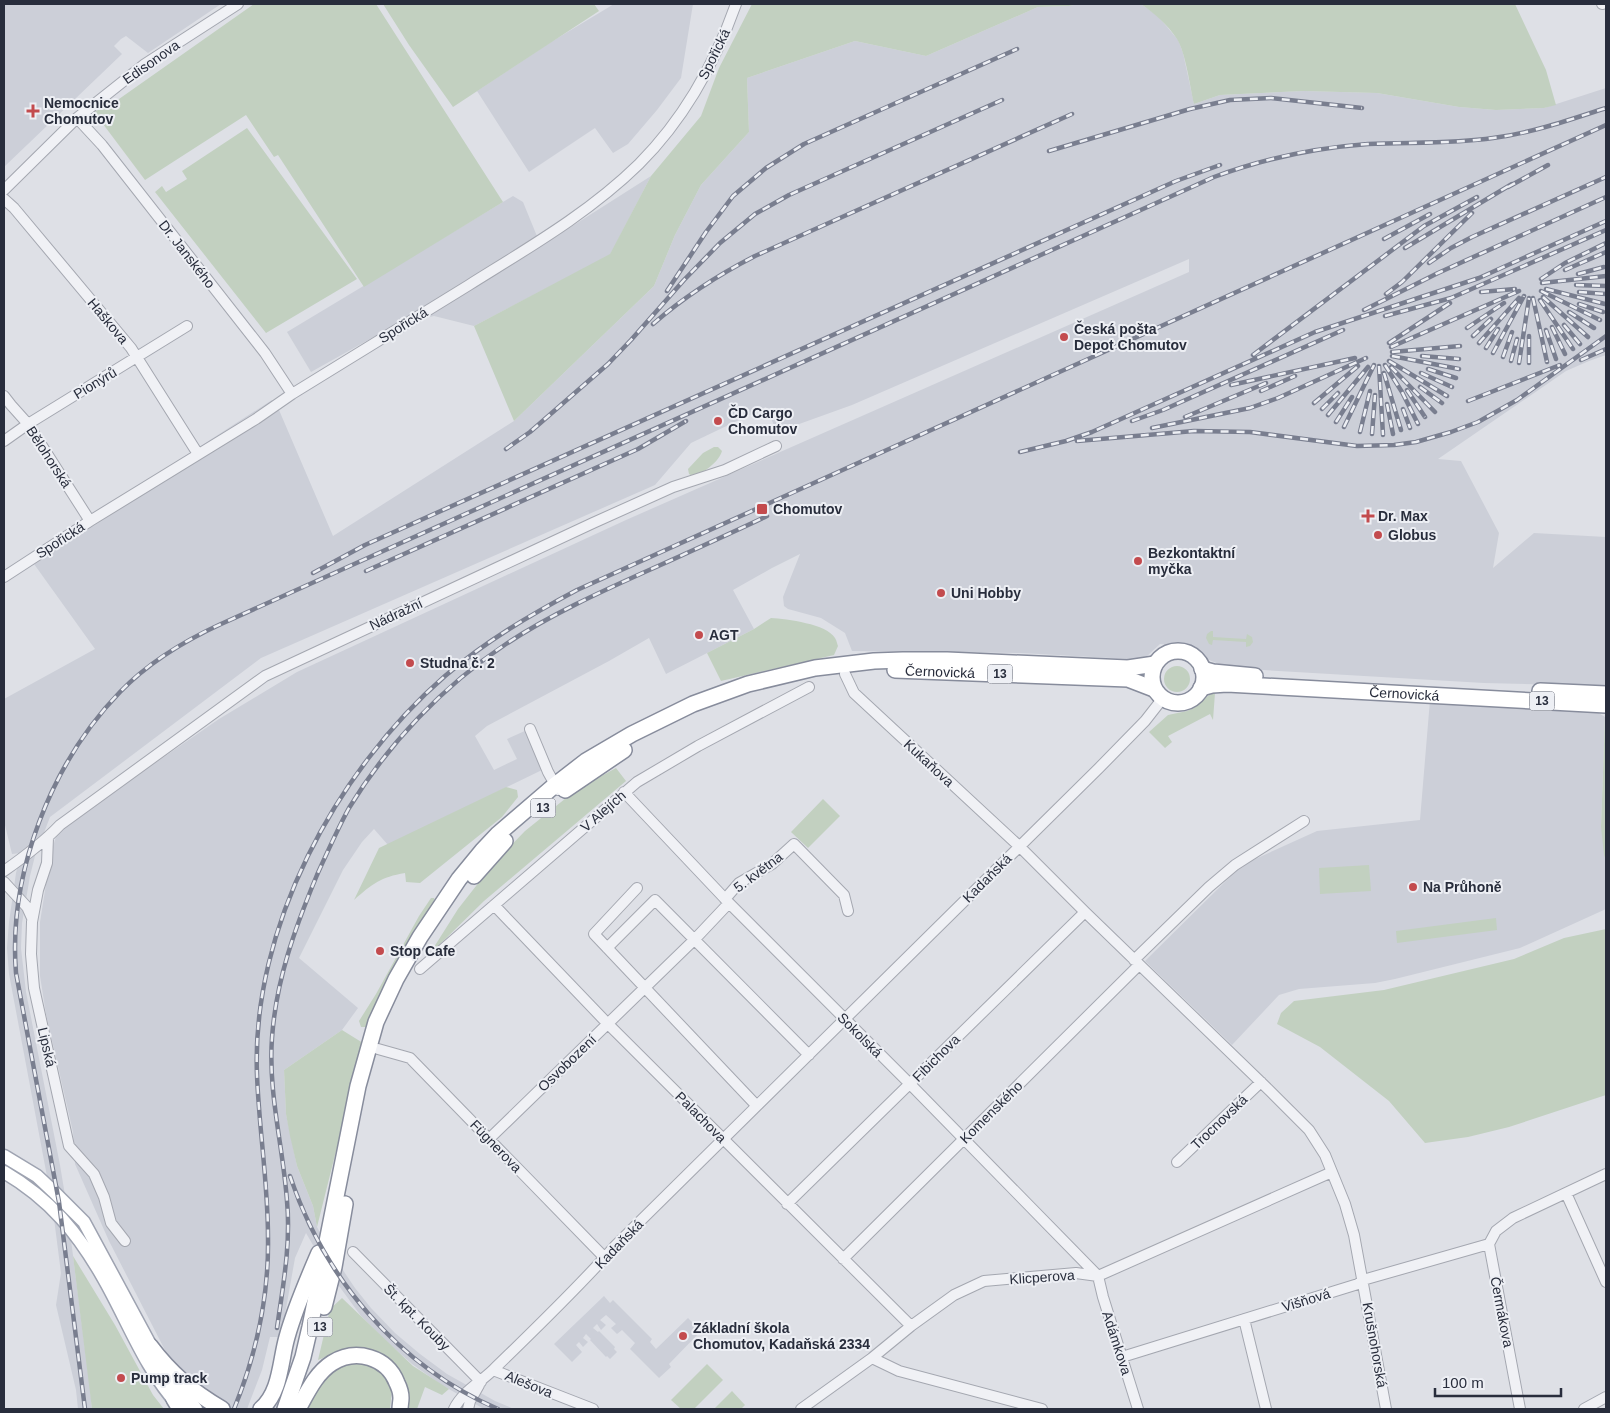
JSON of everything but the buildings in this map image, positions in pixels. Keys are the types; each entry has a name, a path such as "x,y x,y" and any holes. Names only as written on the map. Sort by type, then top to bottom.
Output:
{"highway":[{"name":"Černovická","path":"845,669 903,660 947,660 1128,668 1155,664 1163,656 1180,651 1194,657 1202,669 1213,672 1606,694"},
{"path":"1155,664 1152,680 1159,694"},
{"name":"Černovická","path":"845,669 1128,679 1175,703 1191,700 1201,688 1227,684 1606,705"},
{"name":"13","path":"297,1409 334,1268 353,1154 378,1049 404,983 441,920 505,841 586,761 632,734 693,704 748,684 781,675 845,669"},
{"path":"1201,688 1203,682 1202,669"},
{"name":"13","path":"285,1409 303,1357 358,1086 376,1022 396,979 420,937 459,879 498,834 558,789"},
{"path":"261,1409 274,1391 279,1377 287,1338 304,1286 319,1254 333,1209"},
{"path":"150,1346 164,1365 200,1396 222,1409"},
{"path":"297,1409 320,1372 332,1362 357,1355 379,1360 394,1375 401,1396 400,1409"}],"main road":[{"path":"4,1156 37,1176 84,1222 166,1374 196,1409"},
{"path":"4,1172 34,1192 58,1213 74,1232 104,1279 150,1366 179,1406"}],"street":[{"name":"Edisonova","path":"4,190 77,118 145,64 238,4"},
{"name":"Spořická","path":"4,577 90,521 256,419 292,394 546,237 580,213 627,176 663,137 693,96 718,51 734,5"},
{"name":"Dr. Janského","path":"77,118 102,145 262,349 292,394"},
{"name":"Haškova","path":"4,199 25,221 138,357 198,454"},
{"name":"Pionýrů","path":"4,441 28,424 187,326"},
{"name":"Bělohorská","path":"4,396 28,424 90,521"},
{"name":"Nádražní","path":"4,871 28,854 60,825 265,676 617,512 673,487 725,470 776,446"},
{"name":"Kukaňova","path":"845,669 854,693 1019,846"},
{"name":"V Alejích","path":"420,969 637,782 698,746 809,687"},
{"name":"Kadaňská","path":"454,1409 463,1395 481,1382 756,1105 809,1055 1145,721 1159,694"},
{"path":"530,730 558,789"},
{"name":"Sokolská","path":"624,792 727,901 1098,1276"},
{"path":"1137,962 1209,887 1236,865 1304,821"},
{"name":"Lipská","path":"48,837 47,863 38,890 32,922 34,988 69,1146 94,1174 104,1197 111,1223 125,1241"},
{"name":"5. května","path":"727,901 740,883 772,864 794,844 844,895 848,912"},
{"path":"1019,846 1309,1130 1325,1155 1345,1204 1364,1280"},
{"path":"4,882 27,907 32,922"},
{"path":"637,888 594,934 756,1105"},
{"path":"607,948 655,900 809,1055"},
{"name":"Osvobození","path":"489,1139 694,939 727,901"},
{"name":"Palachova","path":"494,905 723,1140 911,1326"},
{"name":"Fibichova","path":"787,1204 1085,912"},
{"name":"Komenského","path":"843,1259 963,1140 1137,962"},
{"name":"Fügnerova","path":"378,1049 410,1058 605,1258"},
{"name":"Trocnovská","path":"1177,1162 1261,1082"},
{"name":"Klicperova","path":"801,1409 872,1358 911,1326 954,1295 984,1281 1071,1274 1098,1276 1332,1172"},
{"path":"1489,1244 1496,1231 1513,1218 1606,1174"},
{"path":"1566,1193 1606,1282"},
{"name":"Višňová","path":"1122,1357 1358,1284 1364,1280 1489,1244"},
{"name":"Čermákova","path":"1489,1244 1520,1409"},
{"name":"Št. kpt. Kouby","path":"353,1252 481,1382"},
{"name":"Adámkova","path":"1098,1276 1138,1409"},
{"name":"Krušnohorská","path":"1364,1280 1386,1409"},
{"path":"1244,1319 1266,1409"},
{"path":"872,1358 899,1371 1042,1409"},
{"name":"Alešova","path":"493,1370 593,1409"},
{"name":"Kadaňská","path":"468,1409 470,1401 481,1382"},
{"path":"1584,1409 1606,1397"}],"shaded area":[{"name":"Nemocnice Chomutov","path":"4,4 221,4 148,53 126,36 121,39 114,46 122,54 4,167"},
{"path":"614,4 693,4 681,78 628,144 613,153 595,128 529,172 477,91 551,42"},
{"path":"1078,4 1141,4 1158,16 1178,40 1183,53 1194,104 1220,95 1304,91 1377,93 1459,107 1496,110 1544,108 1606,88 1606,355 1566,371 1438,459 1461,461 1499,533 1493,568 1534,533 1606,537 1606,686 1484,683 1229,668 1204,658 1190,646 1160,644 1146,657 1140,659 1021,653 852,651 845,633 821,618 788,609 784,606 783,597 800,554 772,568 733,590 754,629 666,674 649,638 487,726 475,736 494,770 517,759 507,739 527,730 542,770 388,845 374,829 362,842 343,870 299,958 358,1008 342,1030 284,1070 286,1114 297,1166 313,1206 317,1227 330,1251 355,1288 395,1333 447,1374 495,1401 514,1409 484,1409 440,1384 412,1364 361,1316 328,1271 306,1233 295,1258 281,1337 270,1337 262,1370 247,1409 226,1409 227,1405 169,1358 109,1241 75,1164 73,1132 46,1014 40,976 40,922 51,853 58,830 219,719 297,672 626,520 1189,272 1189,259 852,405 777,432 766,407 691,443 655,485 261,658 50,817 35,856 30,876 22,923 21,948 26,992 66,1201 90,1388 92,1409 78,1409 76,1390 56,1305 61,1273 52,1203 9,974 7,948 9,922 21,853 12,854 4,821 4,699 95,649 29,557 272,400 279,410 333,536 514,421 654,286 675,235 701,185 749,132 747,78 855,41 926,56 1038,7"},
{"path":"651,176 610,255 474,326 434,316 395,325 311,372 287,332 513,196 523,202 541,246"},
{"name":"Na Průhoně","path":"1430,700 1594,710 1605,717 1601,827 1606,843 1606,909 1520,948 1375,983 1299,989 1279,995 1232,1045 1145,961 1242,865 1317,831 1420,820"},
{"name":"Základní škola Chomutov, Kadaňská 2334","path":"604,1296 610,1303 613,1300 652,1339 650,1342 656,1349 688,1318 701,1331 669,1364 671,1367 659,1378 630,1349 635,1343 622,1330 617,1334 611,1328 616,1324 606,1315 600,1320 606,1325 601,1330 597,1324 593,1328 599,1331 615,1347 614,1349 617,1352 610,1359 606,1357 586,1334 583,1338 588,1342 583,1347 579,1342 576,1345 582,1352 572,1362 554,1344"}],"green space":[{"path":"254,4 376,4 503,202 364,287 278,155 274,157 246,115 145,180 94,112 119,99"},
{"path":"383,4 594,4 599,11 453,107 409,45"},
{"path":"752,4 1078,4 1038,7 926,56 855,41 747,78 749,132 701,185 675,235 654,286 514,421 474,326 610,254 651,176 701,116 719,68"},
{"path":"1141,4 1515,4 1546,70 1556,105 1544,108 1496,110 1459,107 1377,93 1304,91 1220,95 1194,104 1185,62 1177,39 1161,20"},
{"path":"247,128 357,279 266,333 155,192 162,186 166,192 187,179 182,171"},
{"path":"718,447 722,451 714,463 694,477 689,474 688,469 703,453"},
{"path":"771,618 806,623 831,633 838,646 834,655 721,681 707,653"},
{"path":"1213,631 1213,637 1246,639 1247,634 1252,637 1253,642 1250,646 1246,647 1246,642 1213,640 1212,645 1209,644 1206,638 1207,634"},
{"path":"1177,666 1187,669 1190,679 1187,689 1177,692 1167,689 1164,679 1167,669"},
{"path":"1215,693 1213,720 1210,714 1168,736 1172,742 1165,748 1149,732 1168,715 1194,708 1209,695"},
{"path":"1606,717 1606,860 1601,827"},
{"path":"616,768 626,781 484,901 429,955 458,909 494,863 525,831 576,790"},
{"path":"506,787 517,790 518,797 502,817 420,883 406,882 405,873 389,877 377,882 354,900 379,848"},
{"path":"823,799 840,816 808,848 791,832"},
{"path":"1369,865 1371,891 1320,894 1319,868"},
{"path":"431,898 434,898 435,901 410,939 367,1027 361,1027 359,1021"},
{"path":"1496,918 1497,930 1397,943 1396,931"},
{"path":"1606,929 1606,1095 1509,1127 1468,1137 1425,1143 1389,1101 1320,1047 1277,1024 1281,1013 1294,1001 1384,990 1514,959 1564,938"},
{"path":"342,1030 363,1043 317,1227 313,1206 297,1166 290,1136 286,1114 284,1070"},
{"path":"73,1256 115,1325 153,1395 164,1409 92,1409"},
{"path":"342,1298 413,1366 449,1389 442,1395 425,1387 417,1409 404,1409 406,1404 402,1375 385,1356 359,1348 337,1352 318,1360 330,1309"},
{"path":"359,1361 379,1367 392,1389 390,1409 306,1409 321,1385 336,1368 344,1363"},
{"path":"707,1364 723,1380 694,1409 681,1409 671,1400"},
{"path":"732,1391 745,1405 741,1409 714,1409"}],"railway":[{"path":"667,291 706,232 733,196 766,168 804,144 1017,49"},
{"path":"1049,151 1190,109 1230,100 1271,98 1362,108"},
{"path":"506,449 530,432 608,364 720,243 755,214 789,195 1002,100"},
{"path":"85,1409 59,1202 16,973 15,935 19,897 27,859 39,822 55,786 95,720 131,681 180,645 221,624 1214,177 1271,159 1328,148 1368,144 1478,140 1508,136 1550,126 1606,108"},
{"path":"653,324 702,287 755,256 1072,114"},
{"path":"234,1409 249,1368 260,1325 268,1259 268,1217 257,1075 259,1020 269,964 285,909 308,856 336,805 369,758 405,714 445,676 476,651 509,629 577,590 1606,125"},
{"path":"313,573 365,545 1176,181 1220,165"},
{"path":"1508,187 1548,165"},
{"path":"1429,263 1472,237 1606,177"},
{"path":"1405,248 1512,184"},
{"path":"1253,355 1424,226 1477,197"},
{"path":"1364,310 1438,273 1606,197"},
{"path":"1386,294 1402,282 1472,213"},
{"path":"1384,239 1430,214"},
{"path":"1020,452 1066,441 1092,432 1315,332 1479,278 1606,221"},
{"path":"1385,316 1451,298 1606,230"},
{"path":"1541,279 1565,263 1606,243"},
{"path":"1565,270 1606,252"},
{"path":"1578,274 1604,267"},
{"path":"1542,283 1606,276"},
{"path":"1576,285 1606,286"},
{"path":"1481,292 1515,289"},
{"path":"1546,289 1605,304"},
{"path":"1391,347 1519,291"},
{"path":"1541,291 1600,320"},
{"path":"1579,292 1606,294"},
{"path":"1493,353 1524,296"},
{"path":"1543,297 1588,337"},
{"path":"1479,343 1519,298"},
{"path":"1519,363 1529,298"},
{"path":"1533,298 1547,362"},
{"path":"1540,300 1573,349"},
{"path":"1389,343 1450,303"},
{"path":"1467,328 1504,303"},
{"path":"1579,304 1603,312"},
{"path":"1569,312 1594,328"},
{"path":"1473,336 1491,319"},
{"path":"1564,325 1580,344"},
{"path":"1552,327 1565,354"},
{"path":"1486,348 1498,329"},
{"path":"1132,421 1163,410 1343,330"},
{"path":"1546,330 1556,359"},
{"path":"1503,357 1512,332"},
{"path":"1529,336 1529,363"},
{"path":"1077,441 1194,431 1250,432 1357,446 1394,445 1416,442 1478,422 1517,400 1606,336"},
{"path":"1511,361 1517,339"},
{"path":"1392,352 1460,346"},
{"path":"1581,360 1606,349"},
{"path":"1392,356 1459,369"},
{"path":"1422,356 1459,359"},
{"path":"1231,385 1355,358"},
{"path":"1152,428 1250,408 1278,398 1366,358"},
{"path":"1389,361 1447,396"},
{"path":"1344,427 1374,365"},
{"path":"1385,365 1402,392 1418,424"},
{"path":"1468,401 1560,365"},
{"path":"1314,403 1358,366"},
{"path":"1379,366 1383,435"},
{"path":"1328,415 1368,367"},
{"path":"1391,367 1435,412"},
{"path":"1428,369 1456,378"},
{"path":"1384,373 1401,430"},
{"path":"1421,373 1452,387"},
{"path":"1261,391 1295,376"},
{"path":"1185,417 1266,383"},
{"path":"1420,387 1442,403"},
{"path":"1407,390 1425,417"},
{"path":"1360,432 1370,391"},
{"path":"1322,409 1338,393"},
{"path":"1372,434 1375,395"},
{"path":"1336,422 1352,397"},
{"path":"1387,404 1393,434"},
{"path":"1403,409 1410,428"},
{"path":"366,571 638,449 686,421"},
{"path":"277,1328 286,1265 288,1217 272,1079 271,1059 274,1017 282,975 301,915 317,875 349,808 381,761 418,718 460,678 483,660 540,623 592,596 767,516"},
{"path":"290,1176 305,1214 323,1249 344,1283 369,1315 397,1343 428,1369 462,1391 498,1409"}],"place":[{"name":"Nemocnice Chomutov","path":"33,111"},
{"name":"Česká pošta Depot Chomutov","path":"1064,337"},
{"name":"ČD Cargo Chomutov","path":"718,421"},
{"name":"Chomutov","path":"762,509"},
{"name":"Dr. Max","path":"1368,516"},
{"name":"Globus","path":"1378,535"},
{"name":"Bezkontaktní myčka","path":"1138,561"},
{"name":"Uni Hobby","path":"941,593"},
{"name":"AGT","path":"699,635"},
{"name":"Studna č. 2","path":"410,663"},
{"name":"Na Průhoně","path":"1413,887"},
{"name":"Stop Cafe","path":"380,951"},
{"name":"Základní škola Chomutov, Kadaňská 2334","path":"683,1336"},
{"name":"Pump track","path":"121,1378"}]}
